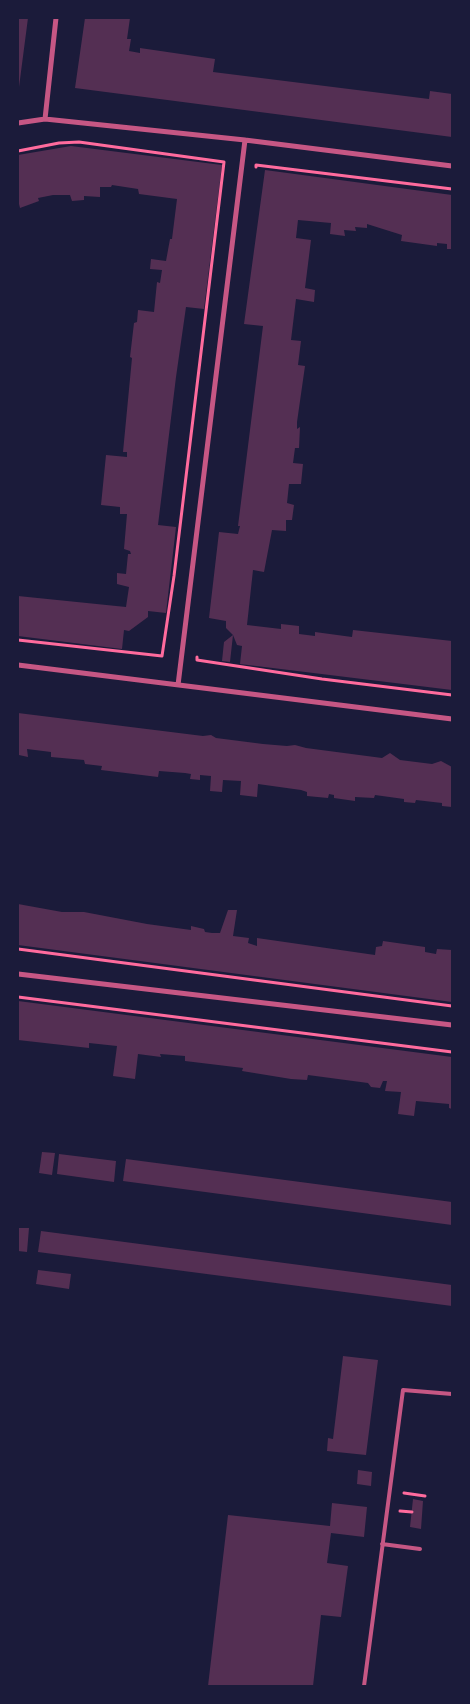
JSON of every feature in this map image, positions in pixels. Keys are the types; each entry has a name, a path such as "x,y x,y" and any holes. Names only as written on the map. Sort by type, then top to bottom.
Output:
{"street":[{"path":"45,119 56,18"},
{"path":"18,123 45,119 245,140 452,166"},
{"path":"178,685 245,140"},
{"path":"18,665 452,719"},
{"path":"18,974 452,1025"}],"lane":[{"path":"364,1686 388,1492 403,1390 452,1394"},
{"path":"382,1544 420,1549"}],"path":[{"path":"18,151 59,143 79,142 224,162 174,576 162,656 18,640"},
{"path":"256,174 256,166 452,189"},
{"path":"198,654 197,660 322,679 452,695"},
{"path":"18,949 452,1006"},
{"path":"18,998 452,1052"},
{"path":"388,1492 425,1496"}],"building":[{"path":"18,18 28,18 19,87 18,87"},
{"path":"85,18 130,18 127,39 131,39 129,51 140,53 140,48 215,59 213,72 429,99 430,91 452,94 452,137 75,88"},
{"path":"71,146 222,165 204,309 186,307 176,377 158,525 176,527 166,613 148,611 148,617 129,631 124,630 122,649 18,636 18,596 126,607 129,587 117,584 117,573 126,574 128,554 131,554 130,551 124,549 127,514 120,514 120,507 101,505 106,455 127,457 127,452 123,452 134,323 137,322 138,310 154,312 157,282 160,283 162,270 150,269 151,259 166,261 170,239 172,239 177,199 139,194 138,189 112,185 111,187 100,187 100,197 84,196 84,200 72,201 70,195 53,195 38,198 39,201 20,208 18,200 18,155"},
{"path":"265,170 452,195 452,249 447,249 447,244 437,243 437,246 401,241 402,235 367,224 367,228 355,227 356,231 344,230 345,236 330,234 331,223 298,220 296,238 311,240 305,288 315,290 314,302 296,299 291,340 301,341 298,365 305,366 297,422 297,429 300,427 299,448 295,448 293,463 303,464 301,484 289,484 287,503 294,505 292,520 286,520 286,531 272,530 264,572 253,570 247,625 281,629 281,624 299,626 299,634 315,636 315,632 352,637 353,630 452,641 452,690 240,664 242,646 237,645 233,635 226,628 226,621 209,618 219,532 238,534 240,526 238,526 263,326 244,324"},
{"path":"233,635 230,662 222,661 224,642"},
{"path":"18,713 203,736 211,735 216,738 263,744 295,745 382,758 390,753 400,760 432,764 441,761 452,767 452,807 442,806 442,803 416,800 415,803 404,802 404,799 375,795 374,798 355,797 355,801 334,798 334,795 329,794 328,798 307,796 307,792 301,790 258,784 257,797 240,795 241,781 223,780 222,792 210,791 211,776 200,775 200,780 190,779 191,774 185,773 159,771 158,777 101,770 102,766 85,764 84,760 51,757 51,752 27,749 28,757 19,755 18,760"},
{"path":"18,904 62,912 84,912 191,930 191,926 212,933 220,933 228,910 237,910 233,936 249,938 248,943 257,946 257,938 375,955 376,947 382,946 383,941 425,947 425,952 436,954 437,949 452,950 452,1002 18,945"},
{"path":"18,1001 452,1057 452,1109 449,1108 449,1104 416,1101 414,1116 398,1114 401,1092 385,1091 387,1081 383,1081 380,1088 371,1087 368,1083 308,1075 307,1080 291,1079 242,1071 243,1068 185,1061 185,1056 160,1054 161,1057 138,1054 135,1079 113,1076 117,1046 89,1043 89,1048 18,1040"},
{"path":"42,1152 55,1153 52,1175 39,1173"},
{"path":"59,1154 116,1161 114,1182 57,1174"},
{"path":"126,1159 452,1202 452,1225 123,1181"},
{"path":"18,1228 29,1228 27,1252 18,1251"},
{"path":"41,1231 452,1285 452,1306 38,1252"},
{"path":"38,1270 71,1274 69,1289 36,1284"},
{"path":"343,1356 378,1360 366,1455 327,1451 328,1438 333,1439"},
{"path":"358,1470 372,1472 371,1486 357,1484"},
{"path":"413,1499 423,1501 421,1529 410,1527"},
{"path":"332,1503 367,1507 364,1537 331,1533 327,1563 348,1566 341,1617 321,1615 313,1686 208,1686 228,1515 330,1526"}]}
